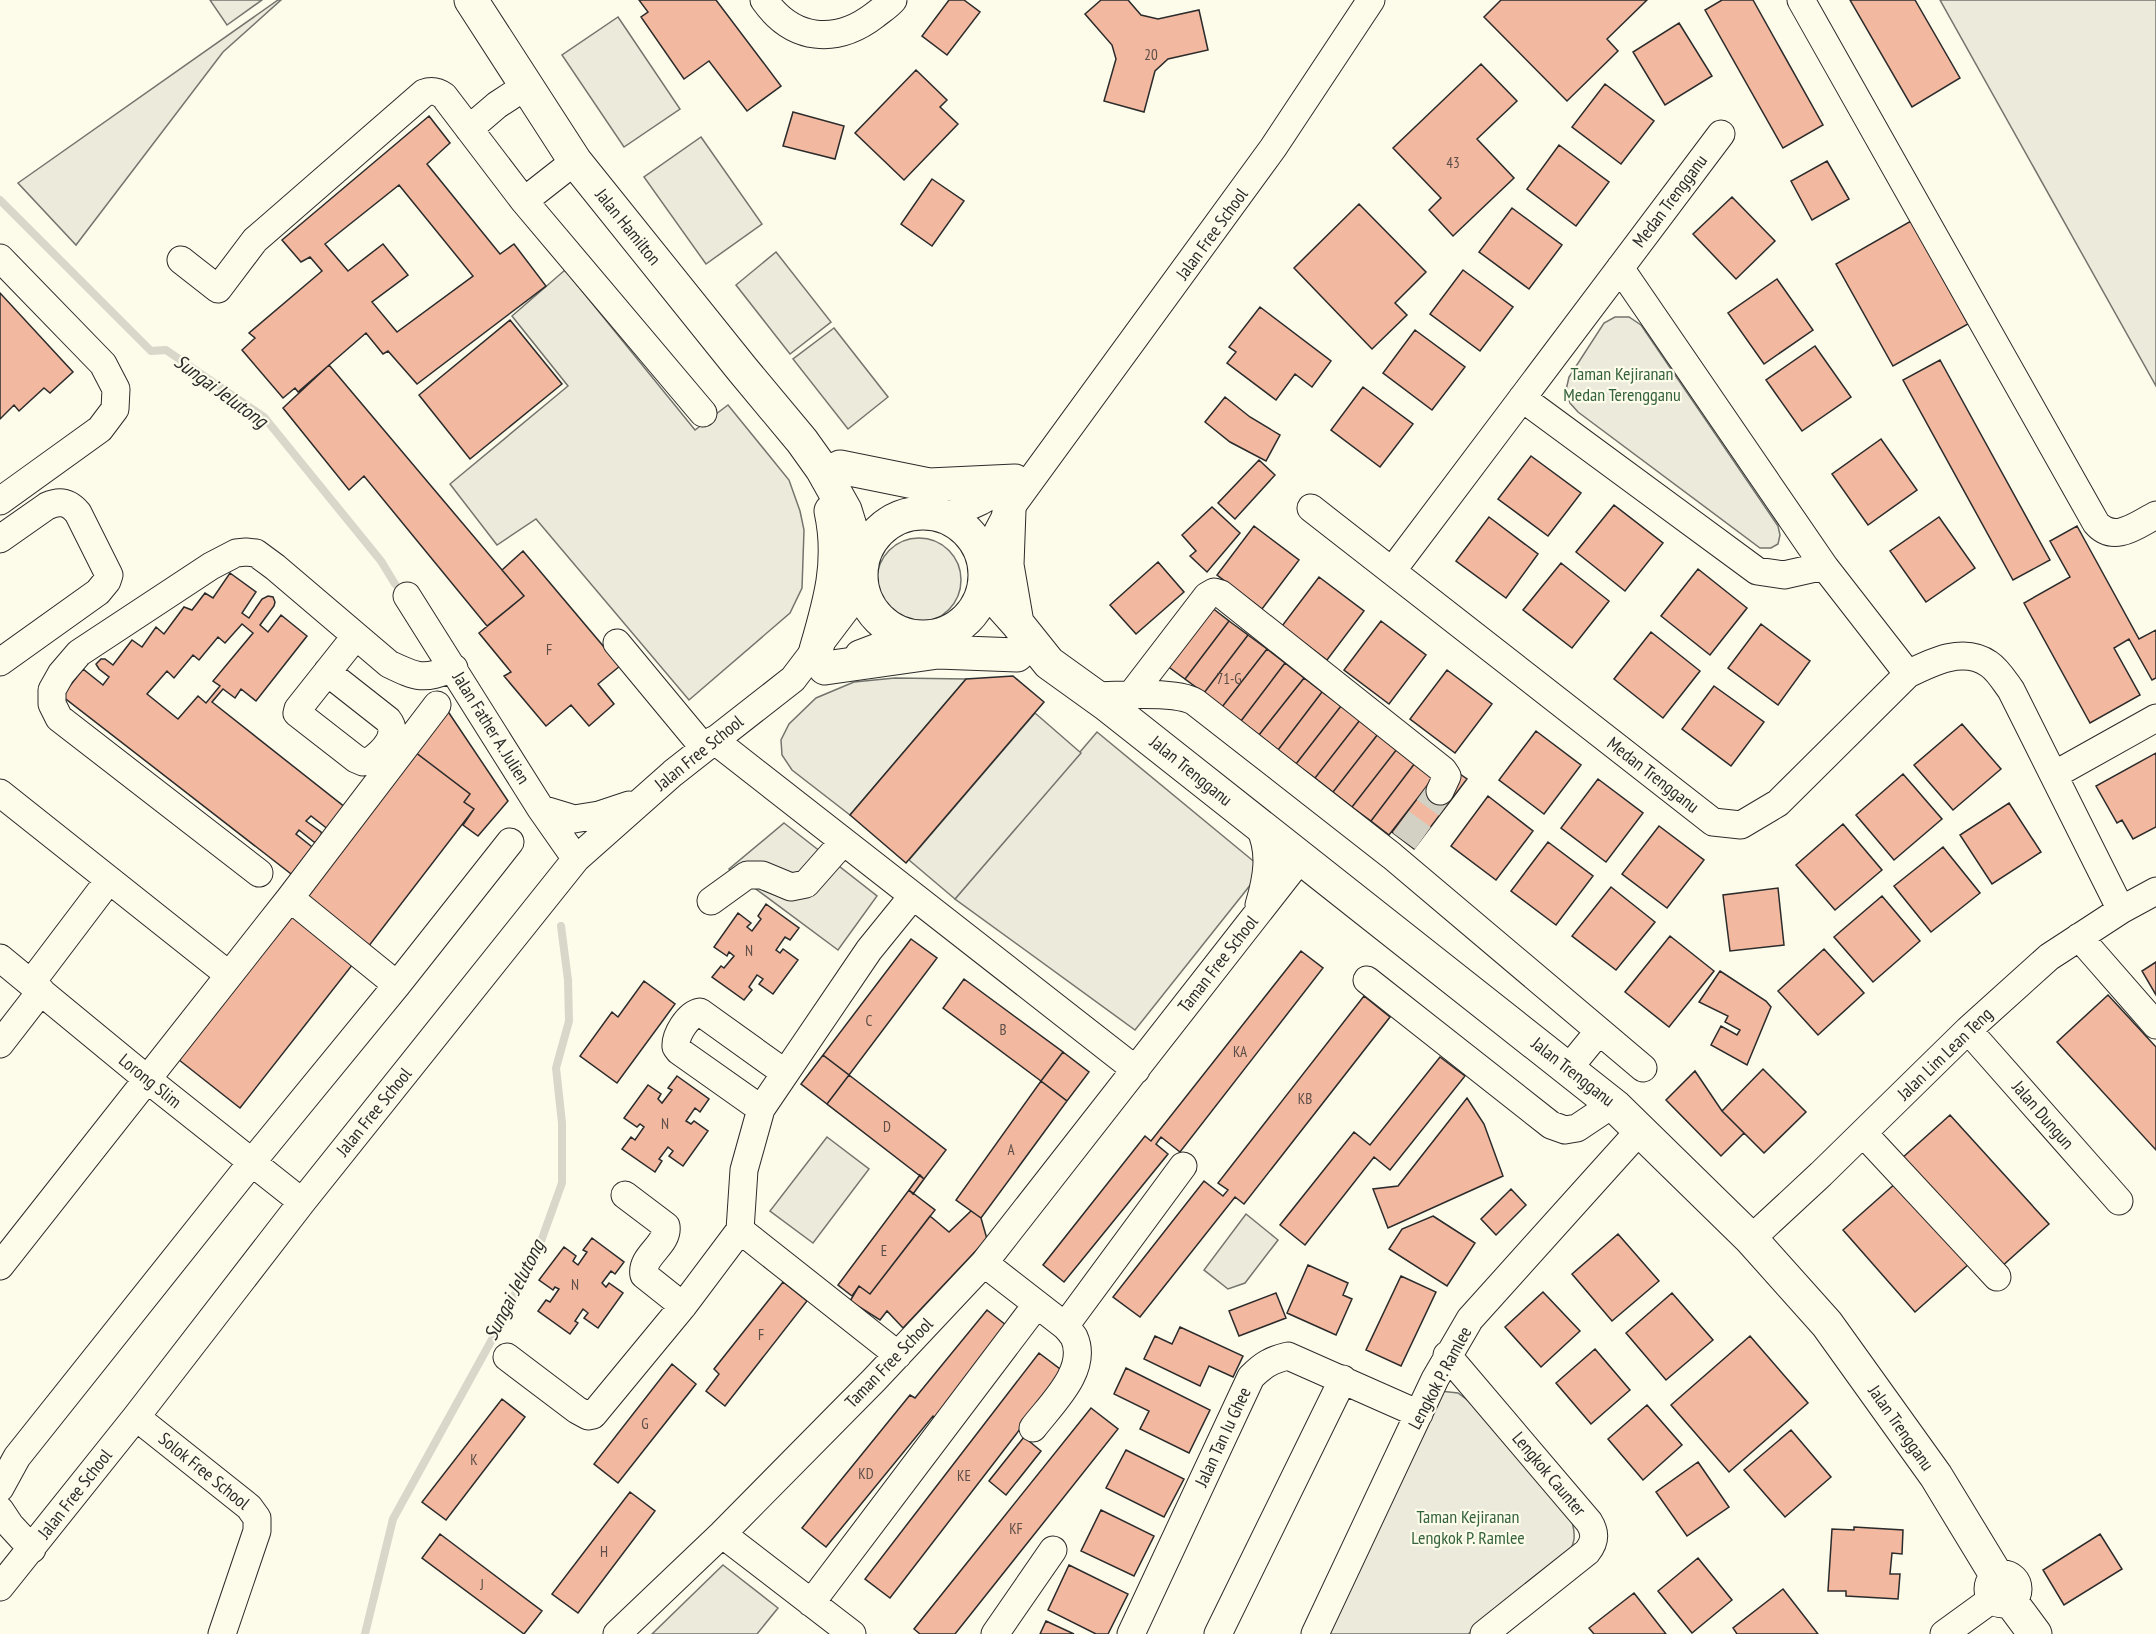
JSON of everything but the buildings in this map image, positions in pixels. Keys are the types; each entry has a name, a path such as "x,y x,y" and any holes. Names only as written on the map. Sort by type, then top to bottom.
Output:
{"main road":[{"name":"Jalan Hamilton","path":"478,3 526,86 575,161 802,441 831,468 877,493 930,515"},
{"name":"Jalan Hamilton","path":"831,468 845,510 862,576"},
{"path":"831,468 929,485 1012,496 1007,565 1017,639 938,652 820,659 836,558 831,468"},
{"path":"930,515 964,527 977,543 985,574 978,604 966,620 950,631 929,637 909,635 892,629 878,618 868,604 862,576 868,546 880,531 896,519 930,515"},
{"name":"Jalan Trengganu","path":"985,574 1017,639 1096,696 1612,1104 1641,1129 1751,1239 1834,1333 1936,1476 2000,1591 2035,1634"},
{"path":"950,631 1017,639"}],"street":[{"path":"764,0 773,12 793,28 830,36 861,26 893,0"},
{"name":"Jalan Free School","path":"930,515 981,501 1012,496 1045,464 1274,148 1371,0"},
{"path":"1801,0 2096,523 2108,534 2117,534 2156,515"},
{"path":"469,129 497,105 526,86"},
{"path":"181,260 218,289 255,240 424,93 438,92 444,96 524,201 703,413"},
{"name":"Medan Trengganu","path":"1392,571 1721,134"},
{"path":"524,201 575,161"},
{"path":"0,258 103,364 116,389 115,409 100,429 0,501"},
{"path":"1620,268 1824,566 1908,674"},
{"path":"1522,398 1756,571 1784,575 1824,566"},
{"path":"985,574 991,545 1012,496"},
{"path":"0,539 55,502 64,502 73,506 107,569 107,581 98,592 0,662"},
{"name":"Medan Trengganu","path":"1311,508 1713,822 1741,825 1778,803 1908,674 1932,662 1956,656 1975,658 1990,664 2012,690 2121,910"},
{"path":"259,873 59,718 52,704 52,690 61,674 79,653 211,566 236,553 256,553 389,664 407,673 431,677 453,668"},
{"path":"820,659 862,576"},
{"path":"1131,695 1207,596 1214,592 1221,594 1443,770 1448,776 1440,791"},
{"name":"Jalan Father A. Julien","path":"406,596 541,809 576,859"},
{"name":"Jalan Free School","path":"0,1587 136,1417 302,1202 576,859 640,800 820,659 909,635"},
{"path":"327,672 356,637"},
{"path":"617,643 709,744 843,842 1136,1070"},
{"path":"1096,696 1131,695 1182,698 1195,702 1398,849 1643,1068"},
{"path":"3,1257 290,898 437,705"},
{"path":"2054,775 2156,718"},
{"path":"0,793 229,975"},
{"path":"541,809 574,819 599,815 640,800"},
{"path":"1256,915 1268,872 1268,857 1259,826"},
{"path":"0,1488 9,1450 252,1162 510,842"},
{"path":"711,901 747,875 762,875 791,887 806,884 843,842"},
{"name":"Taman Free School","path":"616,1634 722,1534 898,1355 984,1263 1300,859"},
{"path":"0,1044 109,880"},
{"name":"Jalan Lim Lean Teng","path":"1751,1239 1968,1030 2049,957 2121,910 2156,891"},
{"path":"507,1357 578,1410 588,1416 593,1415 683,1306 740,1230 744,1170 761,1109 869,950 912,897"},
{"path":"290,898 397,985"},
{"path":"2079,937 2156,1025"},
{"name":"Lorong Slim","path":"0,958 302,1202"},
{"path":"1367,980 1551,1125 1565,1130 1577,1128 1612,1104"},
{"path":"761,1109 680,1051 676,1047 677,1036 691,1017 700,1012 785,1073"},
{"name":"Jalan Dungun","path":"1968,1030 2119,1201"},
{"path":"1569,1069 1599,1031"},
{"name":"Lengkok P. Ramlee","path":"1315,1634 1448,1355 1470,1319 1641,1129"},
{"path":"1863,1133 1997,1277"},
{"path":"1065,1326 1183,1166"},
{"path":"625,1196 666,1226 664,1237 645,1264 644,1275 683,1306"},
{"path":"740,1230 898,1355"},
{"path":"984,1263 1065,1326 1074,1337 1077,1353 1076,1366 1070,1379 1033,1428"},
{"path":"811,1603 1037,1304"},
{"name":"Lengkok Caunter","path":"1448,1355 1594,1529 1592,1546 1587,1552 1484,1634"},
{"name":"Jalan Tan Iu Ghee","path":"1131,1634 1251,1377 1263,1365 1273,1359 1288,1356 1419,1414"},
{"path":"1218,1634 1343,1379"},
{"name":"Solok Free School","path":"136,1417 249,1507 257,1518 257,1531 222,1634"},
{"path":"0,1510 32,1549"},
{"path":"722,1534 852,1634"},
{"path":"995,1634 1053,1550"},
{"path":"1944,1634 2000,1591"}],"green space":[{"path":"281,0 223,52 76,245 18,183"},
{"path":"1940,0 2156,0 2156,386"},
{"path":"618,17 680,109 624,147 562,55"},
{"path":"701,137 762,224 706,264 644,177"},
{"path":"776,252 831,322 790,354 736,285"},
{"path":"565,270 695,430 728,405 789,480 800,511 804,530 802,588 790,613 689,700 536,519 497,545 450,484 568,386 512,316"},
{"name":"Taman Kejiranan Medan Terengganu","path":"1615,317 1629,317 1641,325 1778,526 1780,535 1778,544 1771,548 1760,548 1578,412 1570,403 1566,390 1569,377 1604,323"},
{"path":"834,328 888,397 848,429 793,359"},
{"path":"919,538 935,541 949,550 958,564 961,580 958,596 949,610 935,619 919,622 903,619 889,610 880,596 877,580 880,564 889,550 903,541"},
{"path":"895,678 966,679 850,815 792,770 782,755 781,740 789,724 816,698 854,682"},
{"path":"1097,732 1263,869 1135,1030 955,899"},
{"path":"827,1137 869,1169 813,1243 770,1211"},
{"path":"1246,1214 1278,1240 1245,1283 1228,1289 1204,1270"},
{"name":"Taman Kejiranan Lengkok P. Ramlee","path":"1440,1391 1458,1393 1474,1405 1572,1522 1573,1544 1566,1557 1468,1634 1328,1634"},
{"path":"723,1565 778,1608 757,1634 652,1634"}],"shaded area":[{"path":"210,0 262,0 227,25"},
{"path":"1035,713 1081,753 955,899 909,860"},
{"path":"784,823 877,896 838,950 729,869"}],"waterway":[{"name":"Sungai Jelutong","path":"0,200 151,351 166,350 264,417 381,561 395,584"},
{"name":"Sungai Jelutong","path":"365,1634 393,1519 495,1334 540,1244 562,1183 562,1123 556,1068 569,1021 568,980 561,926"}],"tunnel":[{"path":"1404,841 1440,791"}]}
